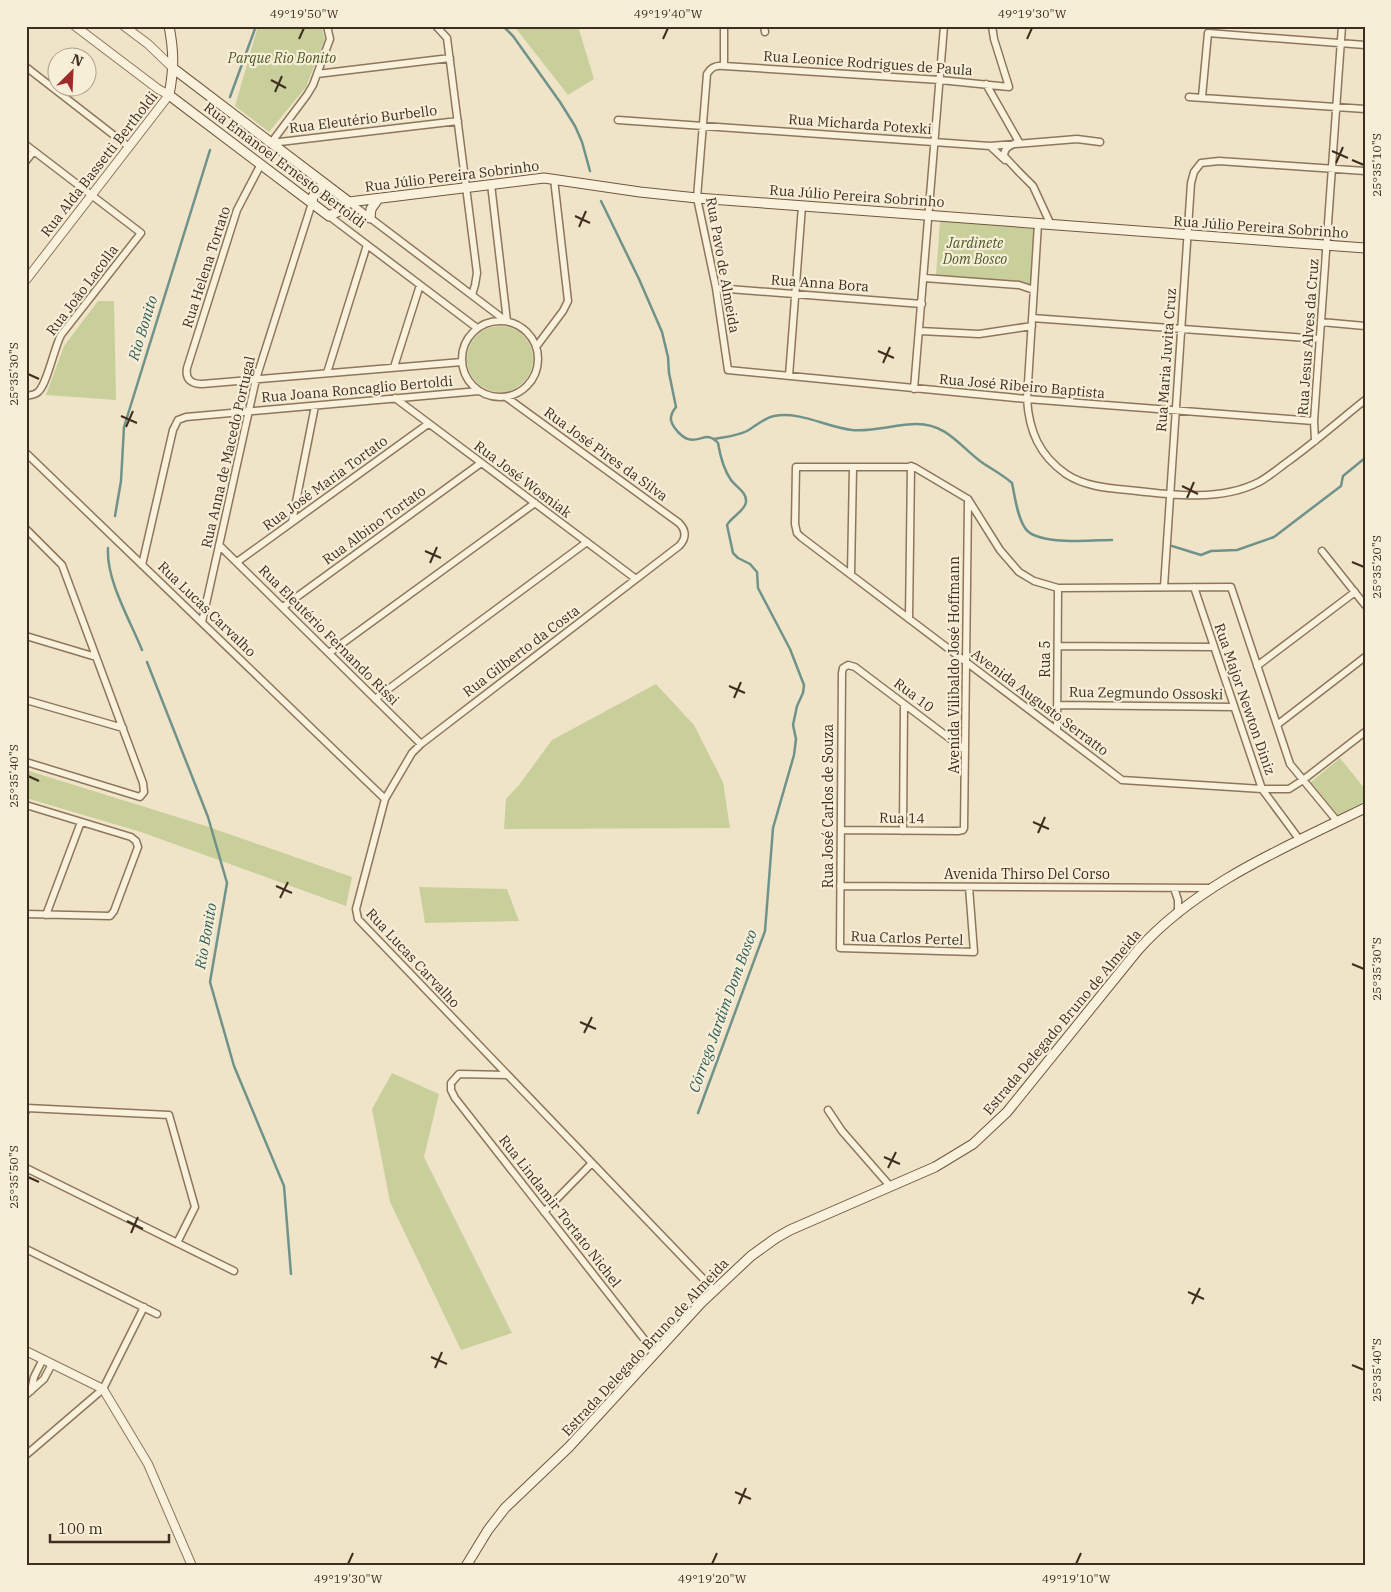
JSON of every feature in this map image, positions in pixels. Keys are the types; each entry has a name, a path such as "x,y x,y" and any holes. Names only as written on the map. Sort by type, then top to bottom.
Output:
{"main road":[{"name":"Rua Alda Bassetti Bertholdi","path":"169,26 173,46 174,69 170,95"},
{"name":"Rua Emanoel Ernesto Bertoldi","path":"174,69 349,202"},
{"name":"Rua Emanoel Ernesto Bertoldi","path":"170,95 329,216"},
{"name":"Rua Júlio Pereira Sobrinho","path":"349,202 538,178 697,198 1365,248"},
{"path":"312,203 316,190 326,184"},
{"path":"370,218 371,209 378,199"},
{"path":"329,216 341,210 349,202"},
{"name":"Estrada Delegado Bruno de Almeida","path":"466,1566 488,1530 505,1508 569,1446 714,1290 751,1256 776,1238 948,1161 973,1144 997,1123 1138,950 1158,930 1214,888 1265,857 1365,808"}],"street":[{"name":"Rua Emanoel Ernesto Bertoldi","path":"75,26 158,89 170,95"},
{"name":"Rua Emanoel Ernesto Bertoldi","path":"124,26 156,51 174,69"},
{"path":"271,143 308,95 330,39 327,26"},
{"path":"436,26 446,36 450,58 476,273 472,295"},
{"path":"724,26 724,66"},
{"path":"914,389 944,26"},
{"name":"Rua Leonice Rodrigues de Paula","path":"724,66 940,80 1009,87 994,39 992,26"},
{"name":"Rua Jesus Alves da Cruz","path":"1315,441 1314,421 1342,26"},
{"path":"1202,98 1208,33 1365,45"},
{"path":"317,74 450,58"},
{"name":"Rua Pavo de Almeida","path":"724,66 715,66 707,74 697,198 716,288 728,370"},
{"path":"26,67 129,147"},
{"path":"986,84 1020,142 1007,147 1004,151 1004,156 1018,171"},
{"name":"Rua Alda Bassetti Bertholdi","path":"26,280 170,95"},
{"path":"1190,97 1365,109"},
{"name":"Rua Micharda Potexki","path":"618,120 990,146 1020,142 1077,139 1100,142"},
{"name":"Rua Eleutério Burbello","path":"271,143 458,121"},
{"path":"26,145 92,196"},
{"path":"990,146 1028,179 1038,195 1051,225"},
{"path":"26,161 34,151"},
{"name":"Rua Maria Juvita Cruz","path":"1164,588 1191,183 1194,172 1197,167 1206,162 1227,161 1365,170"},
{"name":"Rua Helena Tortato","path":"189,380 186,376 187,368 236,210 262,164"},
{"path":"536,348 568,301 554,179"},
{"path":"491,184 507,321"},
{"name":"Rua João Lacolla","path":"26,396 38,392 43,385 61,335 141,233 92,196"},
{"name":"Rua Emanoel Ernesto Bertoldi","path":"349,202 507,321"},
{"name":"Rua Anna de Macedo Portugal","path":"202,622 256,379 312,203"},
{"path":"789,376 802,206"},
{"name":"Rua Emanoel Ernesto Bertoldi","path":"329,216 477,328"},
{"path":"1038,224 1027,399 1030,424 1036,442 1048,458 1066,474 1090,485 1170,495 1221,493 1247,487 1270,475 1365,400"},
{"path":"327,373 367,245"},
{"path":"924,278 1019,285 1034,290"},
{"path":"394,367 420,285"},
{"name":"Rua Anna Bora","path":"716,288 922,304"},
{"path":"1032,318 1320,340"},
{"path":"507,321 516,325 525,330 532,338 536,348 538,358 537,369 532,379 526,387 506,397 487,395 479,391 470,383 464,373 462,362 463,349 468,337 477,328 486,323 507,321"},
{"path":"1321,322 1365,326"},
{"path":"920,331 979,334 1032,326"},
{"name":"Rua Joana Roncaglio Bertoldi","path":"189,380 193,383 202,384 462,362"},
{"name":"Rua José Ribeiro Baptista","path":"728,370 1027,399 1314,421"},
{"name":"Rua Joana Roncaglio Bertoldi","path":"142,565 173,430 178,420 186,417 479,391"},
{"name":"Rua José Pires da Silva","path":"506,397 679,523 685,535"},
{"name":"Rua José Wosniak","path":"395,398 636,579"},
{"path":"292,522 315,406"},
{"name":"Rua José Maria Tortato","path":"237,562 428,424"},
{"name":"Rua Lucas Carvalho","path":"26,452 385,799 356,909 358,919 714,1290"},
{"name":"Rua Albino Tortato","path":"282,607 481,463"},
{"path":"908,619 910,466"},
{"path":"851,575 853,467 910,466 968,500 1000,550 1013,566 1034,582 1058,588 1194,587"},
{"name":"Avenida Augusto Serratto","path":"853,467 796,467 795,524 797,533 1122,780 1289,789 1365,732"},
{"name":"Avenida Vilibaldo José Hoffmann","path":"963,830 965,825 968,500"},
{"path":"329,653 535,503"},
{"path":"26,529 62,565 144,787 144,792 140,797 26,762"},
{"name":"Rua Gilberto da Costa","path":"385,799 412,753 421,744 679,546 685,535"},
{"path":"375,699 587,542"},
{"name":"Rua Eleutério Fernando Rissi","path":"219,545 421,744"},
{"path":"1322,551 1365,605"},
{"name":"Rua Major Newton Diniz","path":"1299,839 1262,789 1194,587 1231,587 1290,764 1337,822"},
{"name":"Rua 5","path":"1057,731 1058,588"},
{"path":"1257,666 1355,592"},
{"path":"26,636 96,657"},
{"path":"1058,646 1214,647"},
{"path":"1277,725 1365,657"},
{"name":"Rua 10","path":"846,666 852,665 855,667 965,750"},
{"name":"Rua José Carlos de Souza","path":"840,948 842,673 846,666"},
{"path":"26,700 122,728"},
{"path":"903,831 904,704"},
{"name":"Rua Zegmundo Ossoski","path":"1057,705 1234,707"},
{"path":"26,805 131,837 136,841 138,847 114,911 110,916 26,914"},
{"path":"46,914 81,822"},
{"name":"Rua 14","path":"840,830 958,832 963,830"},
{"name":"Avenida Thirso Del Corso","path":"840,886 1214,888"},
{"name":"Rua Carlos Pertel","path":"840,948 974,952 969,887"},
{"path":"1174,888 1178,900 1178,914"},
{"name":"Rua Lindamir Tortato Nichel","path":"507,1075 464,1074 456,1076 451,1082 451,1090 455,1098 655,1353"},
{"path":"26,1111 27,1108 169,1115 195,1207 177,1243"},
{"path":"828,1110 842,1131 890,1186"},
{"path":"544,1212 592,1163"},
{"path":"26,1168 234,1271"},
{"path":"26,1250 157,1314"},
{"path":"26,1455 103,1389 144,1308"},
{"path":"26,1351 103,1389 148,1464 192,1566"},
{"path":"29,1393 43,1359"},
{"path":"29,1393 44,1379 52,1364"}],"green space":[{"name":"Parque Rio Bonito","path":"258,26 321,26 325,39 306,87 269,132 235,106"},
{"path":"514,26 578,26 594,79 568,95"},
{"name":"Jardinete Dom Bosco","path":"940,220 1035,227 1031,284 936,276"},
{"path":"98,301 114,301 116,400 46,395 64,346"},
{"path":"493,326 507,326 519,331 528,340 533,352 531,372 524,383 507,392 493,392 481,387 472,378 467,366 467,352 472,340 481,331"},
{"path":"656,684 694,725 723,782 730,828 504,829 506,799 519,785 552,740"},
{"path":"1340,758 1365,789 1365,801 1338,815 1311,782"},
{"path":"26,770 206,826 352,877 346,906 141,832 26,798"},
{"path":"419,887 507,889 519,921 425,923"},
{"path":"392,1073 439,1094 424,1157 512,1333 461,1350 390,1202 372,1109"}],"waterway":[{"name":"Rio Bonito","path":"230,97 256,26"},
{"name":"Córrego Jardim Dom Bosco","path":"503,26 513,36 575,126 582,142 590,171"},
{"name":"Rio Bonito","path":"115,516 121,481 124,427 210,150"},
{"name":"Córrego Jardim Dom Bosco","path":"601,201 639,279 662,332 676,407 671,417 673,426 687,439 707,437 714,439 718,443 729,476 745,495 745,505 727,525 733,553 750,564 757,572 758,588 790,649 804,685 793,725 796,739 794,755 773,828 765,931 698,1113"},
{"path":"714,439 739,434 767,418 784,415 803,417 852,430 868,430 909,424 927,425 944,431 980,461 1012,483 1020,518 1025,528 1031,534 1052,540 1112,540"},
{"path":"1172,546 1201,555 1211,551 1237,550 1274,537 1341,486 1343,476 1365,458"},
{"name":"Rio Bonito","path":"108,548 108,560 115,586 142,650"},
{"name":"Rio Bonito","path":"147,662 208,817 227,883 210,982 234,1066 284,1186 291,1274"}]}
